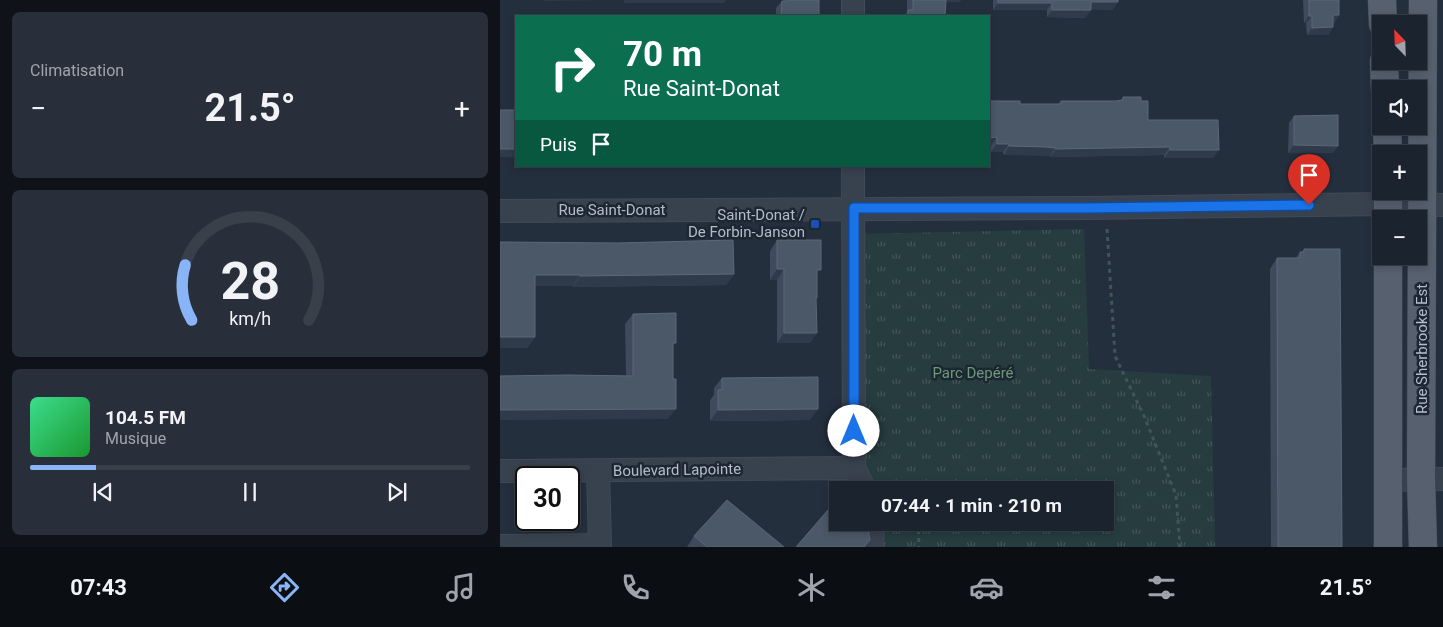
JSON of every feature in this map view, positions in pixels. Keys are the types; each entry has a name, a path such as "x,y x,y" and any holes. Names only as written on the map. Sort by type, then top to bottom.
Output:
{"main road":[{"path":"1382,0 1383,15"},
{"name":"Rue Sherbrooke Est","path":"1423,0 1433,205 1432,479 1423,547"},
{"path":"1388,265 1388,547"}],"street":[{"path":"853,0 853,15"},
{"path":"853,167 854,468 860,481"},
{"name":"Rue Saint-Donat","path":"500,211 1433,205"},
{"name":"Boulevard Lapointe","path":"500,471 854,468"},
{"path":"500,546 600,546 598,470"},
{"path":"1388,480 1432,479"},
{"path":"872,531 872,547"}],"path":[{"path":"1106,208 1115,356 1144,416 1176,495 1180,547"},
{"path":"918,531 919,547"}],"green space":[{"name":"Parc Depéré","path":"1084,229 1089,369 1211,376 1215,547 861,547 860,531 1114,531 1114,481 857,481 856,234"}],"building":[{"path":"819,0 819,15 781,15 782,1"},
{"path":"913,0 946,0 945,15 908,15 908,10 913,10"},
{"path":"998,0 1118,0 1118,2 1091,2 1091,10 1052,10 1052,3 998,3"},
{"path":"1309,0 1339,0 1339,15 1333,15 1333,27 1312,28 1312,16 1309,16"},
{"path":"1123,97 1141,97 1141,101 1148,101 1148,120 1218,120 1219,150 1170,150 1170,147 1056,149 997,144 997,137 990,138 990,101 1020,101 1020,104 1061,104 1061,101 1123,100"},
{"path":"500,110 515,110 515,149 500,149"},
{"path":"1338,115 1338,146 1294,145 1294,116"},
{"path":"733,240 734,274 535,275 535,337 500,337 500,242 618,243"},
{"path":"777,240 821,240 821,270 817,270 817,333 784,333 784,269 777,269"},
{"path":"1304,249 1340,249 1342,547 1278,547 1277,258 1300,258 1300,252 1304,252"},
{"path":"676,313 676,343 673,343 673,379 676,379 676,409 500,410 500,376 633,376 633,314"},
{"path":"818,377 818,409 718,410 718,390 722,390 722,378"},
{"path":"727,500 784,547 707,547 694,536"},
{"path":"829,509 829,531 868,531 870,540 864,547 796,547"}],"place":[{"name":"Saint-Donat / De Forbin-Janson","path":"815,224"}],"route":[{"path":"854,431 854,208 1086,208 1309,205"}]}
